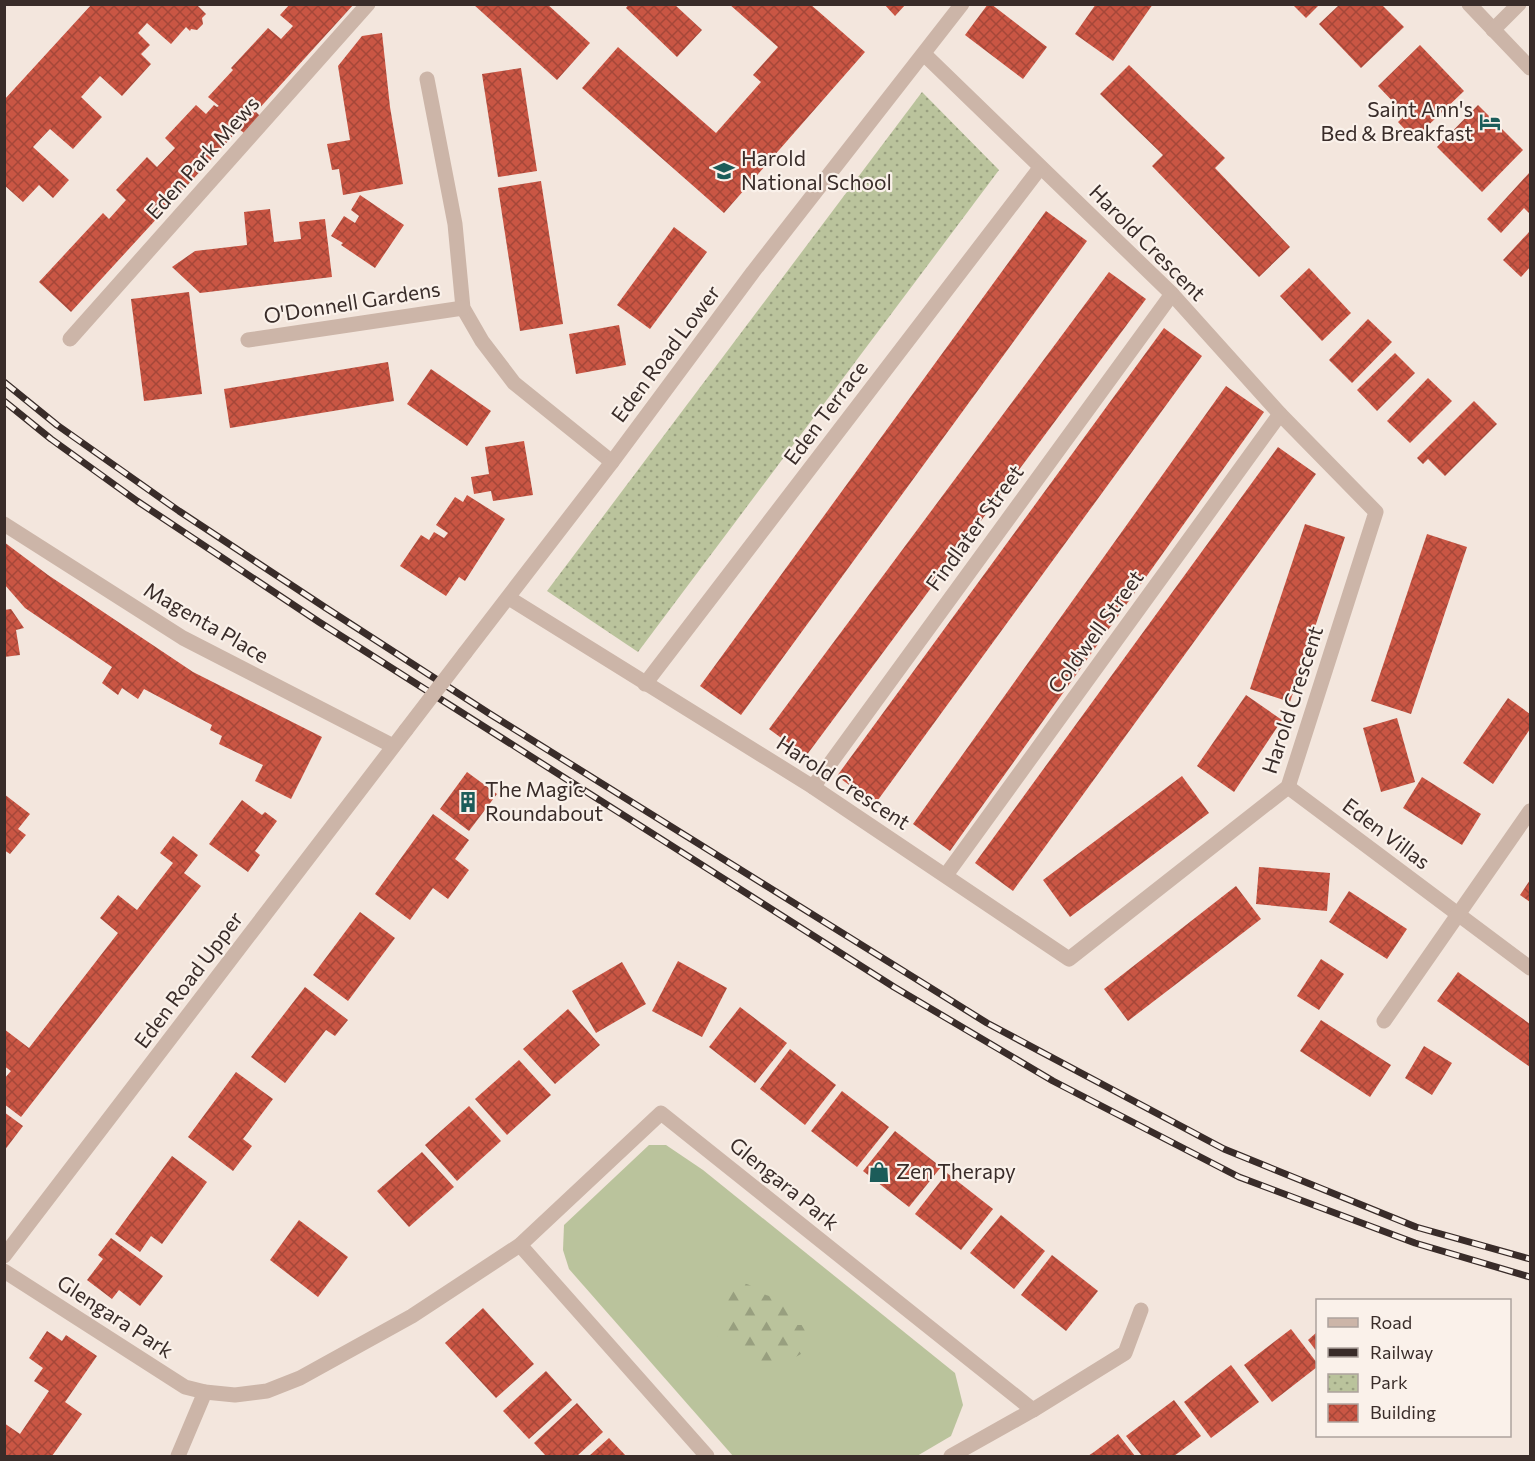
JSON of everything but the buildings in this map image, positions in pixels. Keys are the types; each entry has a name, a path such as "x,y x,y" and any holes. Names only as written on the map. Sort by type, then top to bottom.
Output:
{"street":[{"name":"Eden Park Mews","path":"70,339 368,4"},
{"name":"Eden Road Lower","path":"406,730 509,598 753,272 962,4"},
{"path":"1469,4 1530,68"},
{"path":"1493,30 1519,4"},
{"name":"Harold Crescent","path":"509,598 813,787 1069,959 1288,787 1376,512 1280,414 1172,294 924,54"},
{"name":"O'Donnell Gardens","path":"427,79 456,224 463,308 482,341 514,383 612,462"},
{"name":"Eden Terrace","path":"645,684 1040,168"},
{"name":"Findlater Street","path":"813,787 1172,294"},
{"name":"O'Donnell Gardens","path":"248,340 463,308"},
{"name":"Coldwell Street","path":"946,875 1280,414"},
{"name":"Magenta Place","path":"4,524 183,638 393,746"},
{"name":"Eden Road Upper","path":"4,1256 406,730"},
{"name":"Eden Villas","path":"1288,787 1530,968"},
{"path":"1384,1021 1530,811"},
{"name":"Glengara Park","path":"4,1271 185,1387 235,1395 267,1391 300,1378 412,1316 520,1245 661,1113 1033,1410"},
{"path":"520,1245 707,1456"},
{"path":"951,1456 1033,1410 1125,1353 1141,1310"},
{"path":"178,1456 205,1392"}],"green space":[{"path":"922,92 999,170 638,652 547,591"},
{"path":"649,1145 666,1145 703,1170 955,1373 963,1405 951,1436 917,1456 733,1456 569,1269 563,1250 564,1225"},
{"path":"738,1283 750,1285 788,1306 793,1325 802,1325 810,1333 806,1351 794,1358 781,1356 776,1363 764,1364 748,1360 713,1333 725,1312 729,1288"}],"railway":[{"path":"4,382 57,425 179,511 326,608 490,714 987,1023 1224,1149 1416,1227 1530,1259"},
{"path":"4,401 51,439 137,501 319,622 894,987 1053,1081 1239,1177 1415,1243 1530,1277"}],"place":[{"name":"Saint Ann's Bed & Breakfast","path":"1490,122"},
{"name":"Harold National School","path":"724,171"},
{"name":"The Magic Roundabout","path":"468,802"},
{"name":"Zen Therapy","path":"879,1172"}]}
